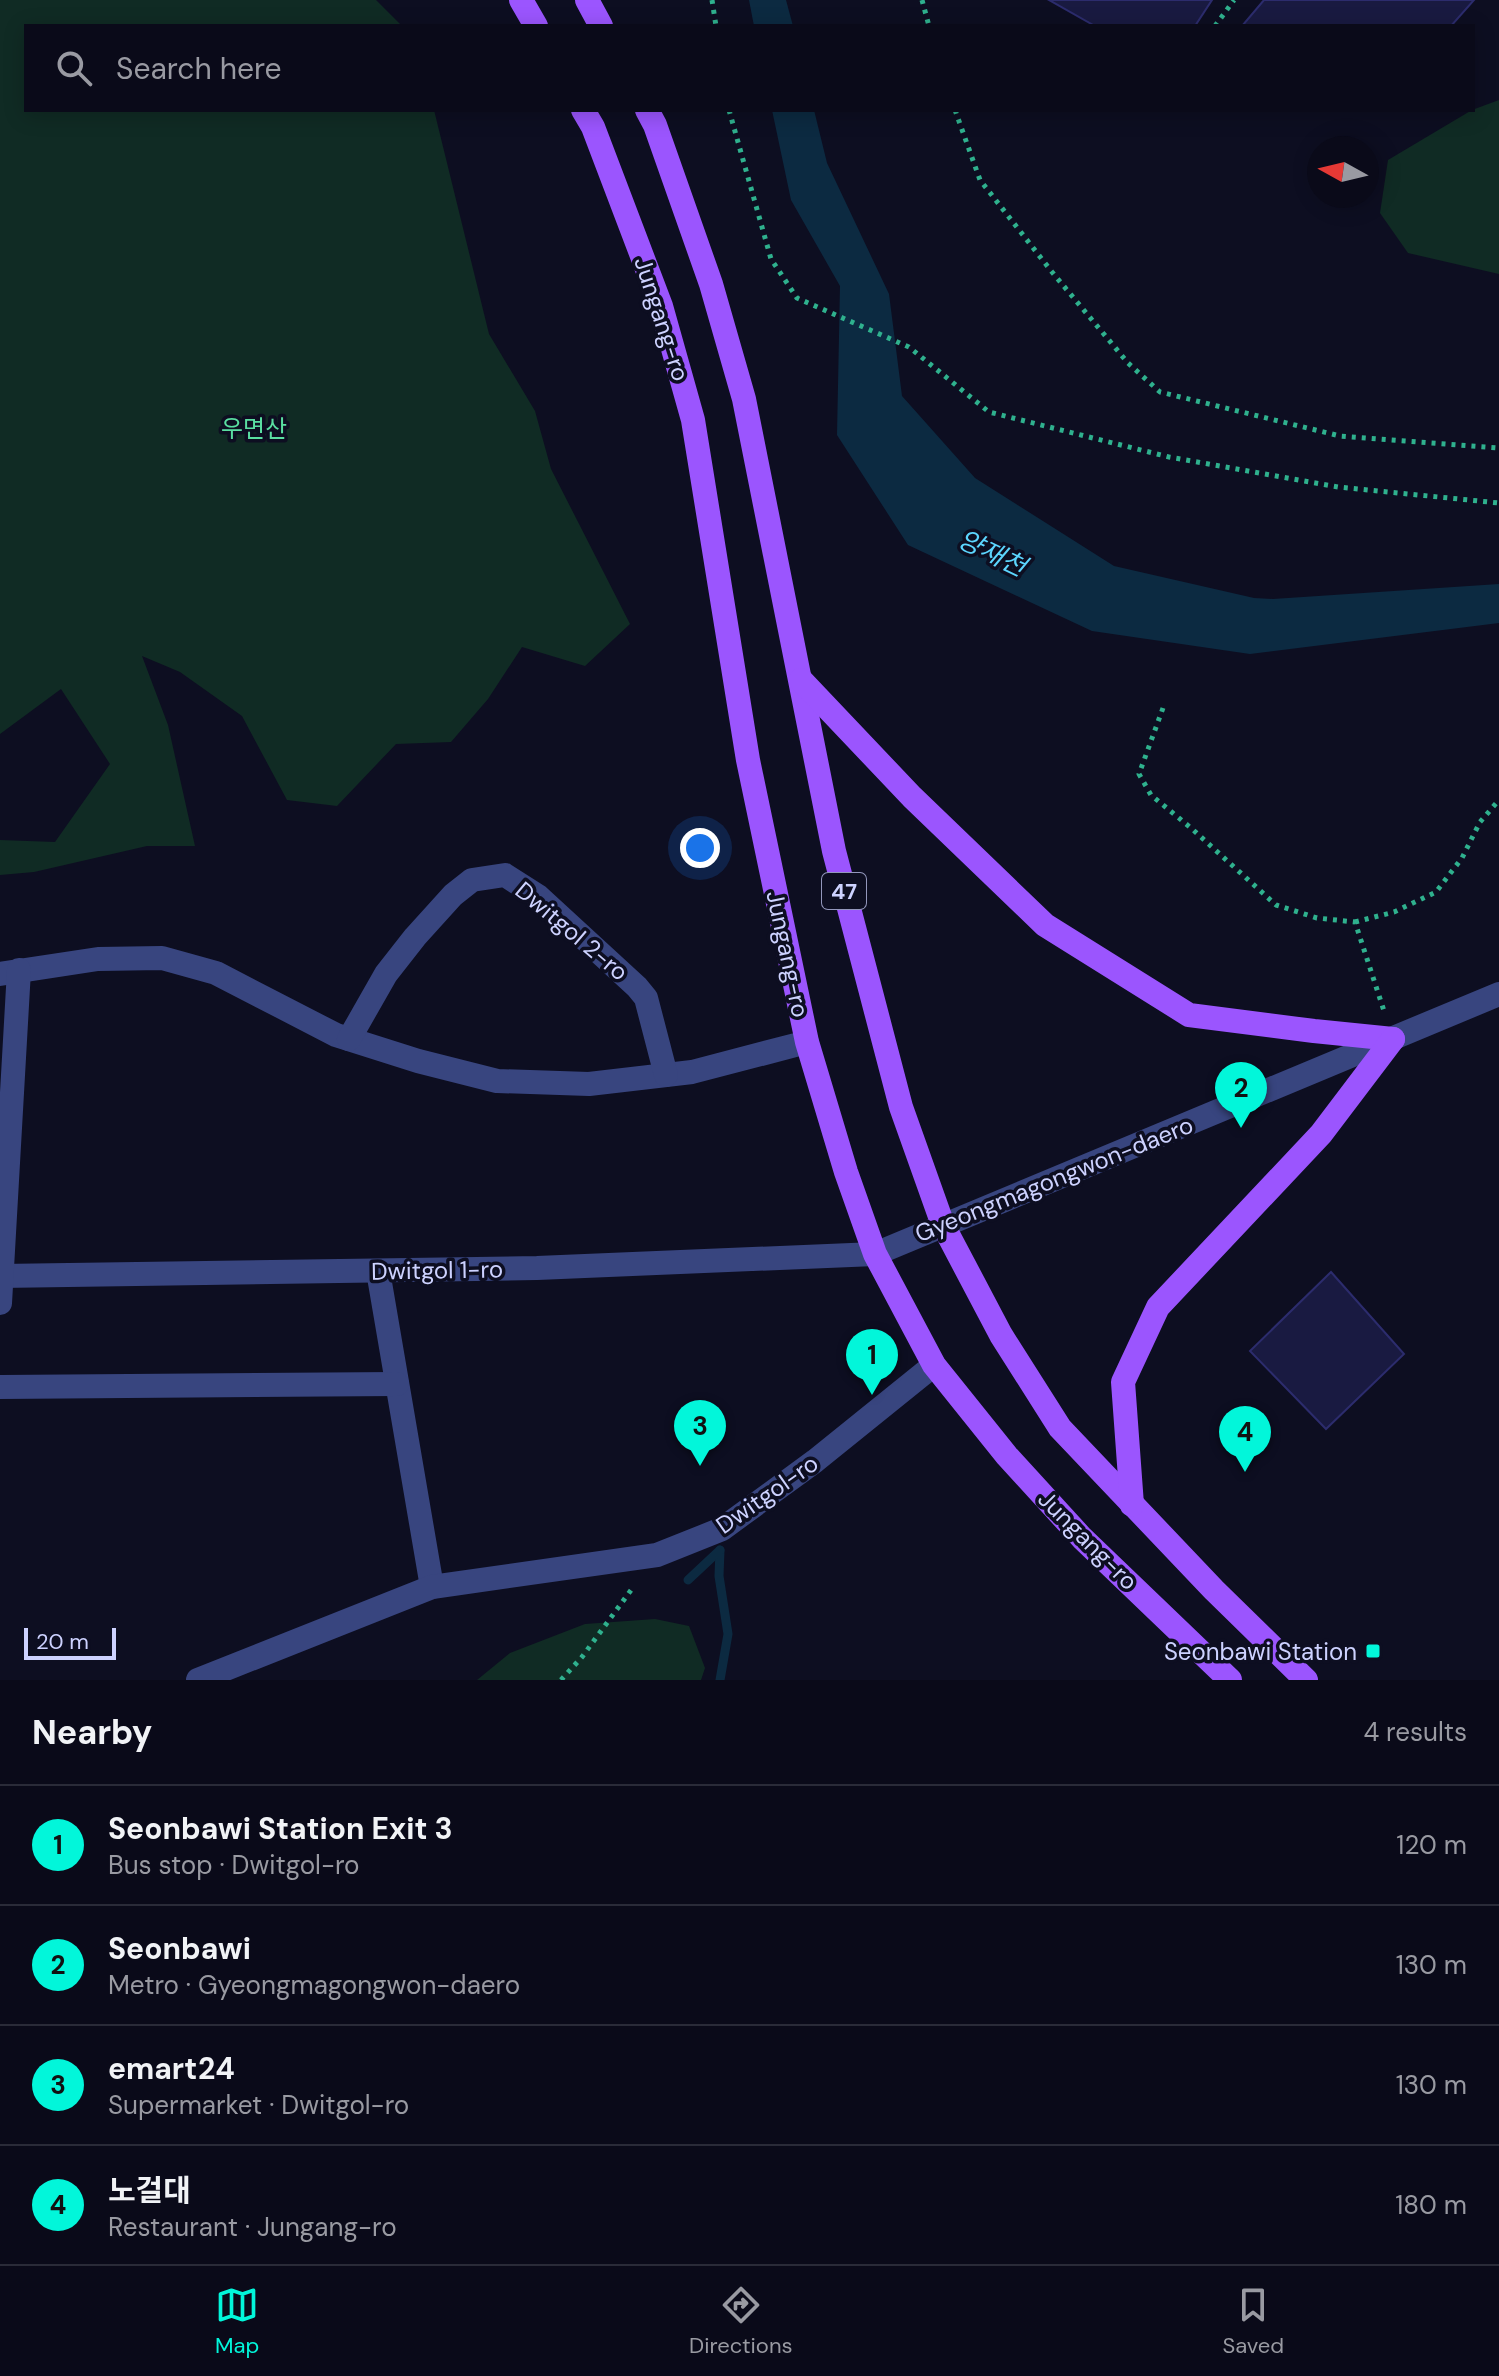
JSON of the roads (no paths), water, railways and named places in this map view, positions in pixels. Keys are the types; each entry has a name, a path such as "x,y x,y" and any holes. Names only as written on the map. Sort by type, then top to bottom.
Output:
{"main road":[{"path":"521,0 535,24"},
{"path":"587,0 600,24"},
{"name":"Jungang-ro","path":"584,112 593,127 661,306 693,420 748,760 807,1042 846,1172 875,1254 934,1365 1007,1456 1082,1538 1230,1680"},
{"name":"47","path":"648,112 711,284 744,399 834,851 897,1092 943,1225 1001,1335 1060,1428 1214,1590 1306,1680"},
{"path":"799,679 912,797 1045,925 1189,1015 1393,1039"},
{"path":"1132,1505 1123,1382 1158,1307 1321,1134 1393,1039"}],"street":[{"name":"Dwitgol 2-ro","path":"349,1039 386,974 453,895 472,880 505,875 538,896 646,998 666,1075"},
{"path":"0,1303 9,972 98,959 162,958 216,973 336,1035 418,1061 497,1081 589,1084 692,1072 807,1042"},
{"name":"Gyeongmagongwon-daero","path":"875,1254 1499,994"},
{"name":"Dwitgol 1-ro","path":"1,1276 537,1268 875,1254"},
{"path":"378,1271 432,1587"},
{"name":"Dwitgol-ro","path":"198,1680 432,1587 657,1555 722,1529 815,1461 934,1365"},
{"path":"0,1387 397,1384"}],"water":[{"path":"749,0 786,0 792,24 754,24"},
{"name":"양재천","path":"772,112 814,112 827,163 889,294 902,396 975,478 1114,566 1254,598 1273,599 1499,584 1499,623 1250,654 1092,631 908,545 837,435 840,286 791,200"}],"waterway":[{"path":"720,1550 719,1576 728,1634 720,1680"},
{"path":"688,1580 720,1550"}],"place":[{"name":"Seonbawi","path":"1241,1128"},
{"name":"Seonbawi Station Exit 3","path":"872,1395"},
{"name":"emart24","path":"700,1466"},
{"name":"노걸대","path":"1245,1472"},
{"name":"Seonbawi Station","path":"1373,1651"}],"park label":[{"name":"우면산","path":"254,428"}]}
